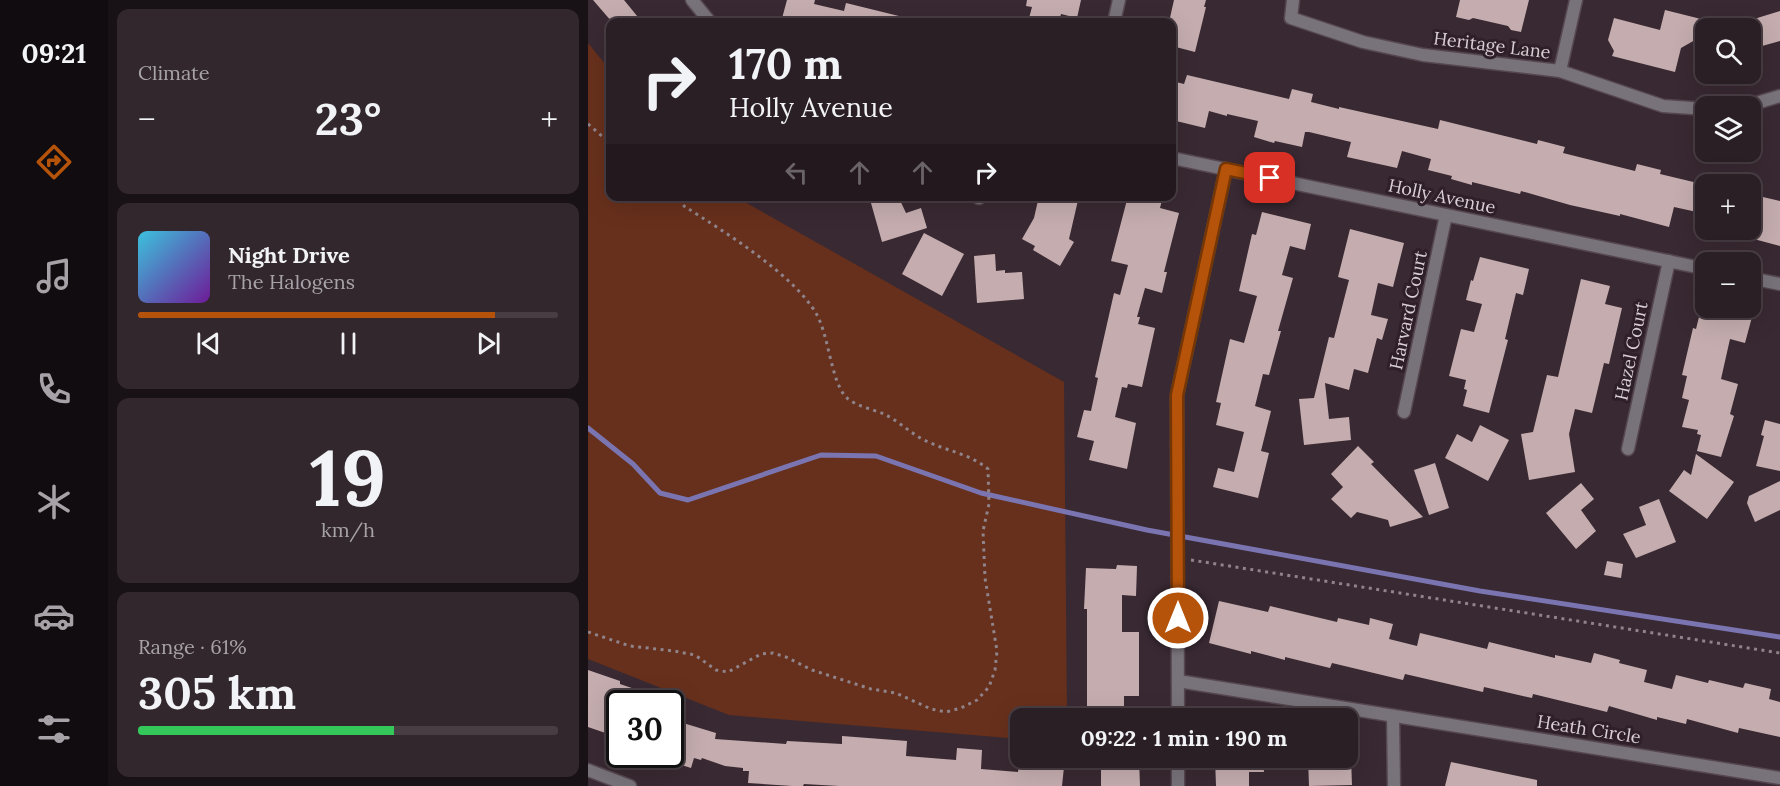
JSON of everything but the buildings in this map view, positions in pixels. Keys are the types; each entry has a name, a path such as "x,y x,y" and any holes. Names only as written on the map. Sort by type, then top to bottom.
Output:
{"street":[{"path":"692,0 707,18"},
{"path":"1115,18 1119,0"},
{"name":"Heritage Lane","path":"1293,0 1291,18 1363,42 1423,56 1560,71 1662,106 1695,108"},
{"path":"1560,71 1576,0"},
{"path":"1761,102 1780,96"},
{"name":"Holly Avenue","path":"1176,159 1695,267"},
{"path":"1178,708 1177,395 1226,169"},
{"name":"Harvard Court","path":"1404,412 1446,215"},
{"name":"Hazel Court","path":"1628,449 1669,261"},
{"path":"1761,280 1780,284"},
{"name":"Heath Circle","path":"1178,681 1780,778"},
{"path":"1393,716 1394,786"},
{"path":"1178,768 1178,786"},
{"path":"588,770 630,786"}],"path":[{"path":"588,124 606,140"},
{"path":"588,632 630,646 695,655 716,670 728,672 761,654 773,653 822,673 871,689 896,693 931,709 946,711 961,708 977,700 989,687 995,670 997,651 985,578 983,531 989,504 988,469 979,462 924,440 895,419 846,397 839,383 818,315 801,294 756,255 680,201"},
{"path":"1178,555 1194,562 1780,653"}],"shaded area":[{"path":"588,43 606,65 606,201 743,201 1064,382 1067,708 1010,708 1010,738 729,715 684,697 684,690 666,690 588,659"}],"waterway":[{"path":"588,428 633,464 660,493 688,500 821,455 876,456 981,493 1147,530 1480,591 1780,637"}],"route":[{"path":"1178,618 1177,395 1226,169 1270,178"}]}
